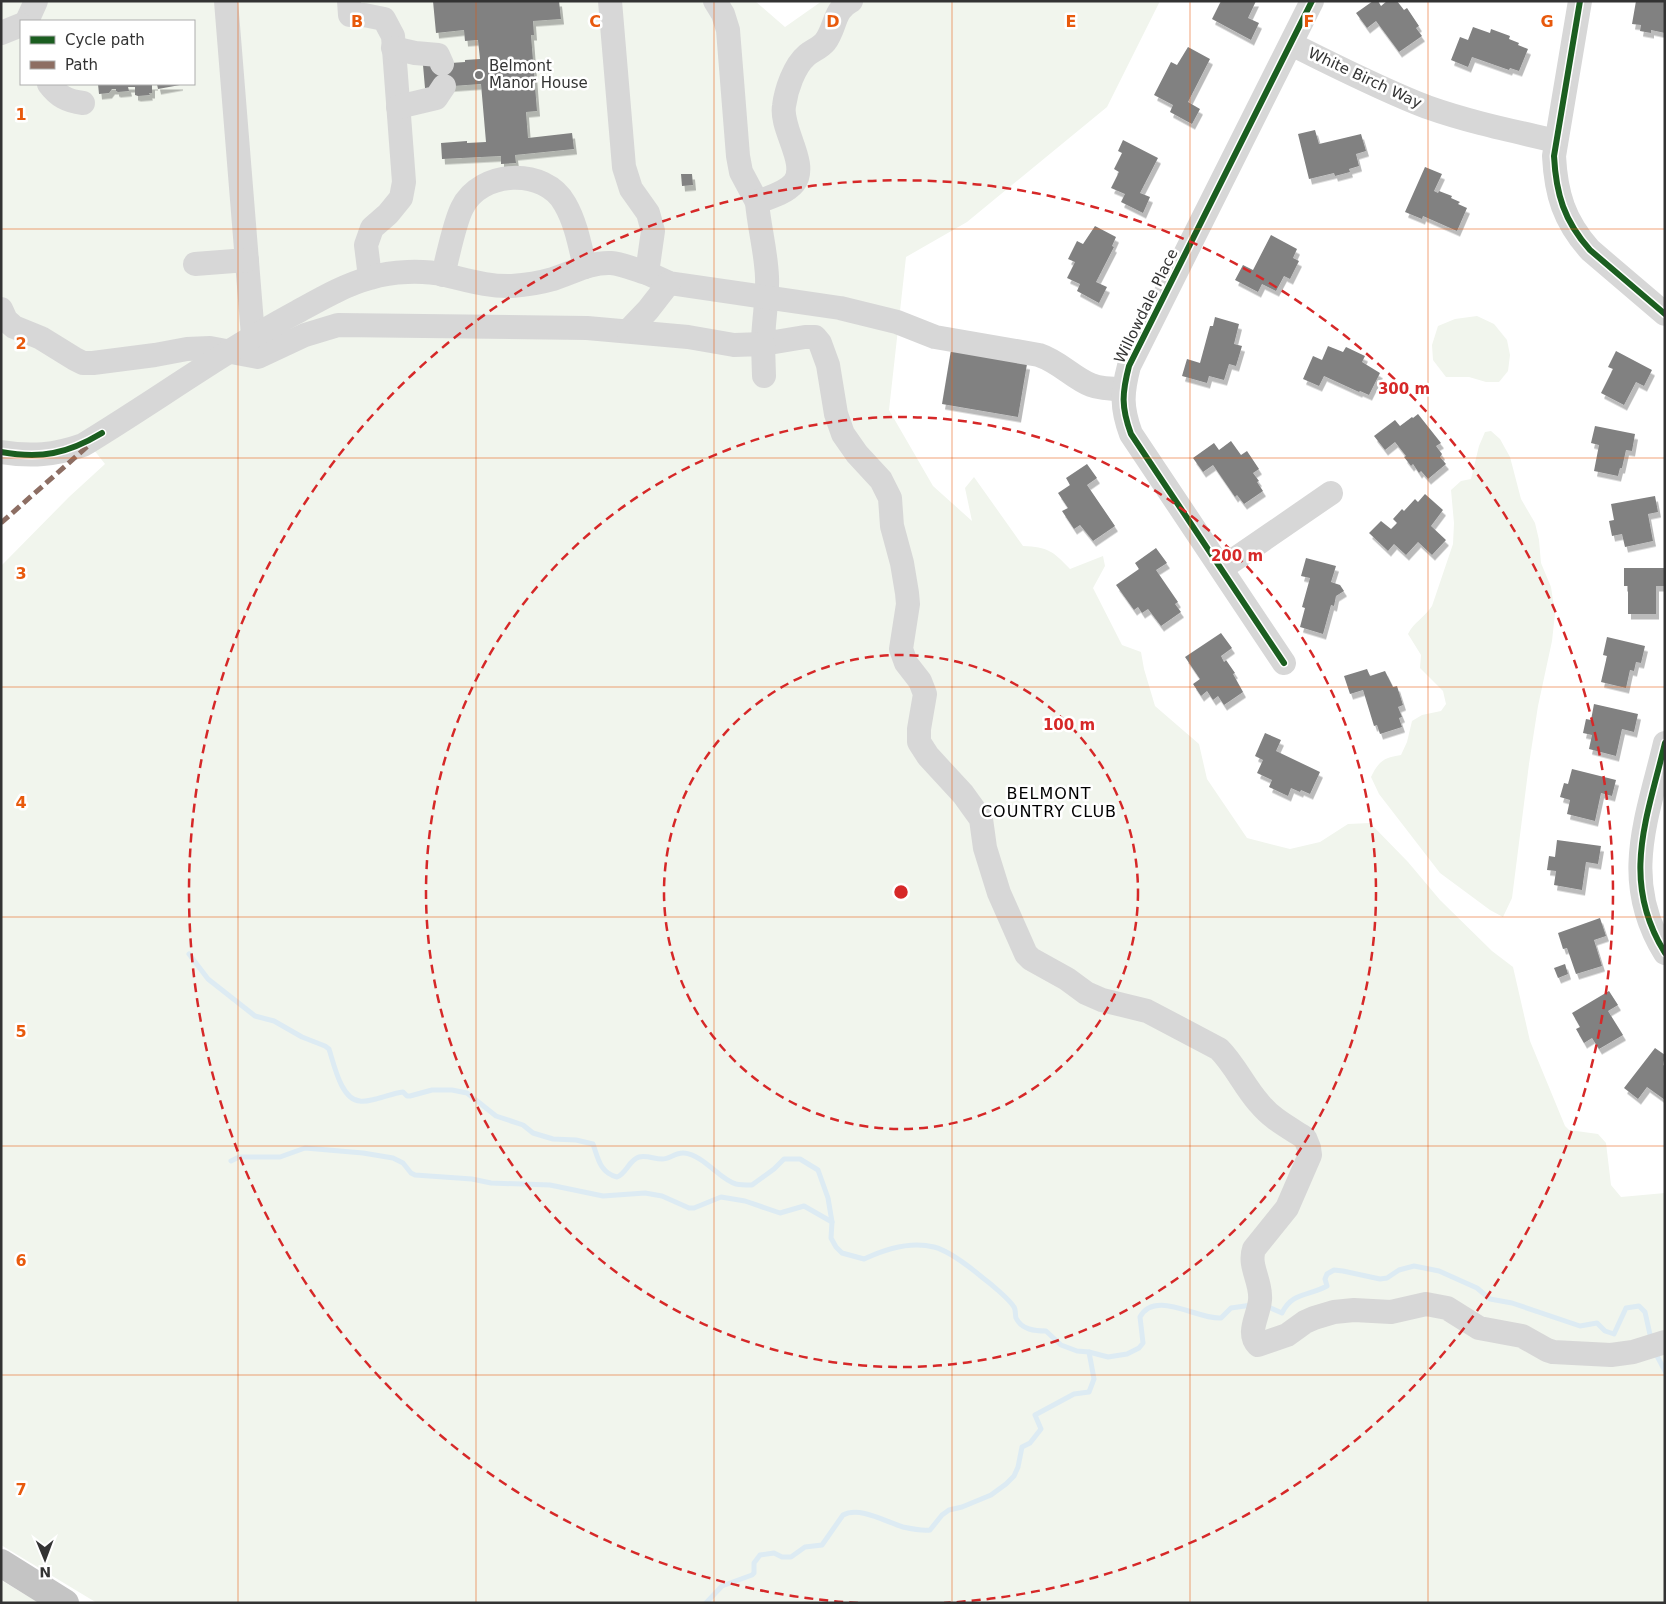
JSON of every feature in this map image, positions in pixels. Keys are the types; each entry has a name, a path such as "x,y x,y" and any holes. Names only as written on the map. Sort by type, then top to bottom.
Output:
{"highway":[{"path":"1,1564 65,1603"}],"street":[{"path":"24,20 36,1"},
{"path":"226,1 253,336"},
{"path":"350,1 350,15 364,14 384,19 393,36 404,182 401,198 388,214 372,228 366,244 370,277"},
{"path":"610,1 624,167 631,189 648,213 653,231 647,273"},
{"path":"715,1 723,14 728,30 738,156 741,172 757,202 765,248 768,297 763,344 764,376"},
{"path":"757,202 784,191 794,184 798,175 798,166 783,113 788,90 798,66 806,56 826,41 838,12 851,1"},
{"name":"Willowdale Place","path":"1284,663 1131,434 1122,401 1129,366 1312,1"},
{"path":"1580,1 1554,156 1560,200 1569,221 1590,250 1665,314"},
{"name":"White Birch Way","path":"1291,44 1384,90 1428,107 1474,122 1556,141"},
{"path":"394,48 414,53 438,55 443,75 436,98 398,107"},
{"path":"49,85 58,95 70,101 83,103"},
{"path":"443,274 462,207 482,186 497,180 516,177 533,180 547,186 565,203 576,232 585,266"},
{"path":"195,264 247,260"},
{"path":"1,452 21,456 42,456 83,445 228,351 331,294 370,277 409,272 443,274 485,285 507,286 533,284 554,279 585,266 612,264 647,273 669,283 840,308 897,322 935,337 1039,355 1050,359 1090,385 1123,389"},
{"path":"628,331 648,310 669,283"},
{"path":"1,309 6,320 14,327 41,338 83,363 155,356 186,349 210,348 258,357 305,335 338,325 587,328 688,337 734,345 763,344 815,337 820,343 828,365 836,414 843,434 856,454 881,480 890,498 892,526 908,593 901,649 902,656 920,681 925,694 919,729 919,742 928,756 963,794 981,819 985,848 997,887 1026,954 1086,993 1102,1000 1148,1011 1219,1049 1229,1058 1258,1103 1277,1121 1305,1138 1308,1142 1310,1154 1287,1208 1254,1249 1251,1257 1261,1293 1253,1330 1253,1337 1258,1345 1288,1335 1305,1322 1334,1312 1354,1310 1391,1312 1434,1305 1447,1308 1478,1328 1522,1336 1553,1352 1604,1356 1633,1352 1665,1342"},
{"path":"1222,568 1332,493"},
{"path":"1665,743 1641,844 1639,868 1641,892 1646,915 1656,939 1665,953"}],"shaded area":[{"path":"1,1 755,1 785,27 822,1 1160,1 1107,107 967,222 906,257 889,410 933,486 972,521 965,488 974,477 1023,546 1038,547 1050,551 1070,569 1103,556 1105,566 1093,588 1122,645 1141,652 1155,706 1199,744 1207,779 1247,838 1290,849 1320,842 1348,824 1370,823 1408,862 1440,900 1492,951 1513,967 1530,1041 1565,1126 1569,1130 1598,1134 1606,1143 1611,1185 1621,1197 1665,1193 1665,1603 97,1603 1,1545 1,566 69,497 105,464 94,450 63,444 1,445"},
{"path":"1477,316 1494,324 1507,340 1510,355 1508,371 1499,382 1486,382 1469,377 1446,377 1433,360 1432,345 1438,326 1455,319"},
{"path":"1491,431 1500,439 1510,457 1521,499 1535,523 1541,563 1551,587 1555,614 1552,641 1538,706 1529,764 1512,898 1503,917 1490,910 1440,873 1379,794 1371,777 1382,761 1401,755 1407,742 1412,721 1422,715 1441,711 1446,704 1443,691 1420,668 1421,655 1408,634 1432,606 1453,544 1454,523 1451,490 1461,481 1471,479 1479,446 1485,432"},
{"path":"1,1580 39,1603 1,1603"}],"building":[{"name":"Belmont Manor House","path":"433,1 559,1 561,19 533,21 534,35 531,35 537,111 526,112 528,138 572,133 574,149 515,155 516,163 501,164 501,156 442,159 441,143 486,142 481,84 425,88 423,65 480,59 478,40 465,41 464,30 436,33"},
{"path":"1221,1 1256,1 1248,18 1259,23 1251,40 1212,19"},
{"path":"1373,1 1378,1 1381,6 1387,1 1397,1 1404,10 1407,8 1419,26 1416,28 1422,36 1399,52 1376,21 1367,28 1356,13"},
{"path":"1636,1 1665,1 1665,33 1651,30 1651,33 1640,31 1641,25 1632,24"},
{"path":"1473,27 1490,33 1491,29 1510,36 1509,39 1528,49 1519,71 1510,68 1509,70 1472,57 1468,67 1451,60 1460,37 1468,40"},
{"path":"1188,47 1210,59 1188,102 1200,109 1192,124 1170,112 1173,105 1154,95 1171,62 1177,65"},
{"path":"98,85 152,85 152,93 149,93 150,95 135,95 135,87 128,87 129,91 118,92 116,89 112,89 109,93 99,94"},
{"path":"157,85 180,85 158,89"},
{"path":"1315,130 1319,144 1361,134 1366,151 1356,154 1359,166 1349,169 1350,172 1335,176 1334,173 1309,179 1298,134"},
{"path":"1123,140 1158,158 1140,193 1150,197 1143,213 1121,202 1125,194 1111,188 1119,172 1114,169 1122,153 1118,151"},
{"path":"1425,167 1442,174 1434,191 1452,196 1451,198 1460,202 1458,204 1467,208 1457,231 1423,216 1422,219 1405,212"},
{"path":"681,174 692,174 693,185 682,186"},
{"path":"1095,226 1116,237 1112,246 1114,247 1096,282 1107,287 1099,303 1077,291 1080,284 1067,278 1075,262 1068,259 1077,241 1083,244"},
{"path":"1271,235 1297,249 1293,258 1299,261 1290,279 1284,276 1276,291 1262,284 1258,292 1235,280 1243,265 1253,270"},
{"path":"1215,317 1239,324 1234,344 1242,346 1236,366 1229,364 1224,380 1209,376 1207,383 1182,376 1187,359 1200,363 1210,326 1213,326"},
{"path":"1328,346 1343,352 1346,347 1365,356 1362,362 1380,373 1369,395 1324,376 1319,386 1303,379 1313,356 1322,360"},
{"path":"951,350 1027,364 1018,417 942,404"},
{"path":"1616,351 1652,370 1644,386 1636,382 1624,405 1601,393 1613,369 1608,367"},
{"path":"1418,414 1441,443 1436,446 1442,454 1440,457 1446,464 1428,479 1421,471 1419,473 1413,464 1411,466 1395,442 1385,450 1374,436 1395,420 1400,426"},
{"path":"1595,426 1635,434 1632,451 1626,450 1618,476 1594,471 1599,445 1591,443"},
{"path":"1231,441 1241,455 1247,451 1259,469 1253,473 1263,491 1244,504 1237,495 1235,497 1213,465 1203,472 1193,458 1214,443 1219,450"},
{"path":"1087,464 1097,478 1087,485 1115,526 1093,541 1080,525 1074,529 1062,511 1068,508 1058,493 1070,485 1066,478"},
{"path":"1425,494 1443,510 1431,526 1446,540 1432,555 1418,542 1406,555 1394,544 1388,551 1369,533 1381,521 1391,529 1397,523 1393,519 1402,509 1404,511 1415,499 1418,502"},
{"path":"1655,496 1658,512 1648,514 1653,541 1625,547 1622,534 1612,536 1609,521 1614,520 1611,504"},
{"path":"1156,548 1167,563 1156,570 1178,602 1175,604 1181,612 1161,626 1148,609 1142,613 1138,607 1134,610 1116,585 1139,569 1135,563"},
{"path":"1306,558 1336,566 1331,582 1340,585 1344,591 1336,596 1334,606 1331,605 1323,634 1300,627 1305,608 1302,607 1310,578 1301,576"},
{"path":"1624,568 1665,568 1665,586 1656,586 1656,614 1628,614 1628,586 1624,586"},
{"path":"1221,633 1232,648 1221,656 1235,673 1233,674 1243,692 1224,705 1218,696 1213,700 1207,691 1201,696 1193,684 1200,679 1185,657"},
{"path":"1607,637 1645,646 1641,663 1636,662 1634,671 1630,670 1626,688 1601,682 1607,656 1603,655"},
{"path":"1367,669 1370,676 1385,671 1393,687 1397,686 1403,705 1398,707 1402,717 1399,718 1402,727 1380,734 1377,725 1374,726 1363,690 1350,694 1344,676"},
{"path":"1594,704 1638,714 1634,732 1622,729 1616,756 1589,749 1592,735 1583,733 1586,719 1591,720"},
{"path":"1265,733 1281,740 1276,751 1320,772 1310,794 1291,788 1288,796 1269,787 1272,780 1257,773 1263,760 1255,756"},
{"path":"1572,769 1616,780 1612,796 1601,793 1595,821 1567,814 1570,800 1560,797 1564,783 1568,784"},
{"path":"1557,840 1601,846 1598,864 1586,862 1582,890 1554,885 1556,871 1547,870 1549,856 1555,857"},
{"path":"1600,918 1606,936 1594,940 1602,966 1576,974 1567,948 1563,949 1558,933"},
{"path":"1565,964 1568,974 1558,978 1554,968"},
{"path":"1609,991 1618,1005 1608,1011 1623,1035 1599,1049 1592,1038 1584,1043 1576,1029 1580,1027 1572,1013"},
{"path":"1655,1048 1665,1055 1663,1065 1665,1066 1665,1100 1647,1087 1638,1099 1624,1088"}],"waterway":[{"path":"189,954 208,979 255,1016 274,1021 302,1037 329,1049 339,1080 348,1095 353,1099 366,1101 403,1092 410,1096 432,1090 452,1090 467,1093 496,1116 523,1125 533,1133 553,1139 576,1140 593,1144 598,1160 603,1168 611,1175 617,1177 639,1157 645,1156 662,1159 684,1153 698,1158 730,1182 752,1185 784,1159 800,1159 818,1170 828,1198 832,1222 831,1238 842,1253 864,1259 898,1247 925,1245 940,1249 966,1265 1004,1296 1014,1307 1016,1318 1022,1325 1033,1330 1046,1331 1061,1345 1077,1351 1108,1357 1127,1354 1139,1348 1143,1343 1140,1317 1147,1309 1156,1306 1178,1308 1201,1315 1221,1318 1231,1308 1252,1305"},
{"path":"231,1161 239,1157 280,1157 305,1148 363,1153 393,1158 403,1163 415,1175 472,1179 491,1183 550,1185 603,1196 645,1193 662,1196 689,1208 694,1208 721,1197 745,1201 780,1213 804,1206 832,1222"},
{"path":"1266,1306 1282,1313 1291,1301 1327,1286 1325,1279 1327,1274 1334,1270 1380,1279 1387,1278 1399,1270 1414,1266 1439,1271 1477,1288 1490,1299 1512,1303 1580,1326 1597,1323 1605,1331 1614,1334 1626,1308 1639,1306 1645,1312 1651,1339"},
{"path":"706,1603 722,1586 752,1575 754,1573 754,1563 760,1555 774,1553 782,1557 791,1557 805,1547 822,1545 843,1515 857,1512 903,1527 930,1530 942,1515 949,1510 962,1507 991,1495 1014,1476 1022,1447 1030,1443 1041,1429 1035,1415 1074,1394 1089,1392 1094,1379 1089,1352"},
{"path":"1655,1352 1665,1371"}],"marked path":[{"path":"1,523 89,445"}],"cycle path":[{"path":"1284,663 1131,434 1125,416 1124,392 1129,366 1312,1"},
{"path":"1580,1 1554,156 1559,195 1568,218 1590,250 1665,314"},
{"path":"1,452 29,455 53,453 77,446 102,433"},
{"path":"1665,743 1645,824 1641,849 1640,875 1643,900 1651,926 1665,953"}],"place":[{"name":"Belmont Manor House","path":"479,75"}],"district":[{"name":"BELMONT COUNTRY CLUB","path":"1049,802"}]}
